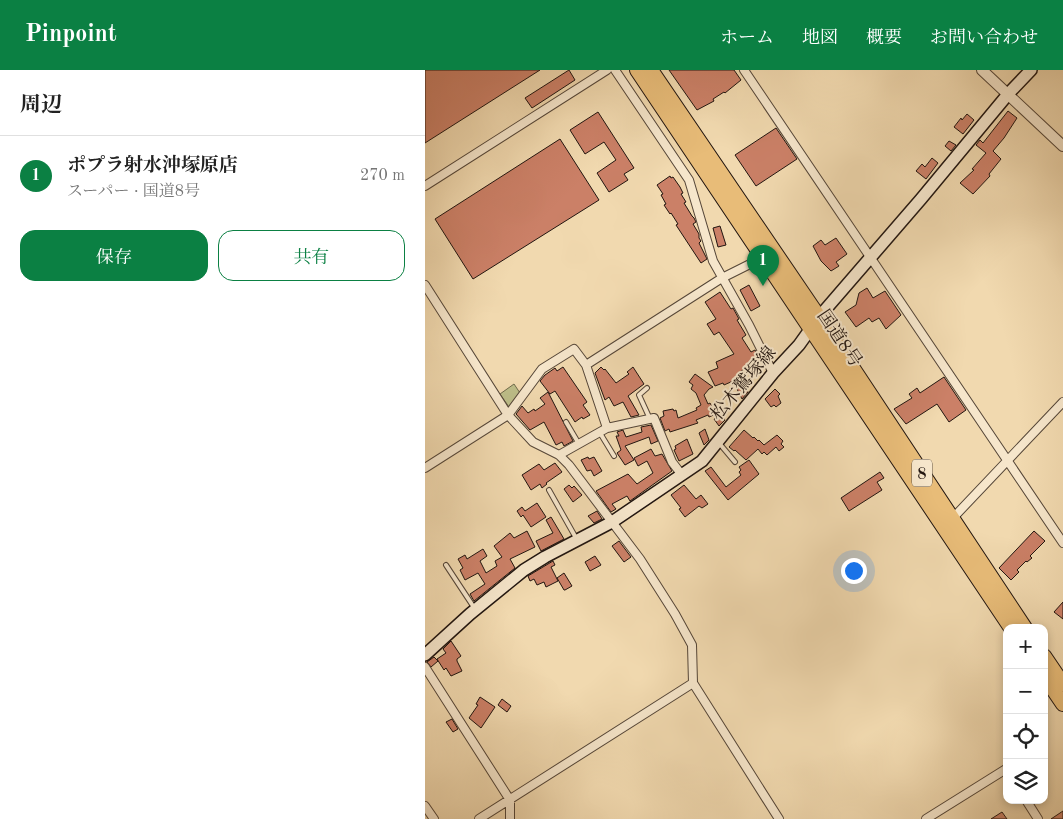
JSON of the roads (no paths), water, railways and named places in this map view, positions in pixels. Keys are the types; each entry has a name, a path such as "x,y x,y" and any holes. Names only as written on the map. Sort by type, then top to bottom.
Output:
{"highway":[{"path":"630,70 670,120"},
{"name":"国道8号","path":"637,70 761,254 815,323 952,519 1022,624"},
{"name":"国道8号","path":"651,70 713,160 815,323 1008,624"},
{"path":"658,70 713,160"},
{"path":"1048,662 1063,684"},
{"path":"1048,682 1063,704"}],"main road":[{"name":"松木鷲塚線","path":"427,651 524,570 612,522 702,461 815,323 1009,93 1031,70"}],"street":[{"path":"425,186 607,70"},
{"path":"615,70 689,180 713,261 749,325 773,373"},
{"path":"744,70 1063,543"},
{"path":"983,70 1063,146"},
{"path":"585,365 722,278 749,264 761,254"},
{"path":"425,285 508,415 533,442 559,455 569,465 640,559 692,644 693,683 779,819"},
{"path":"425,468 508,415 542,368 574,349 585,365 604,430"},
{"path":"952,519 1063,402"},
{"path":"559,455 604,430 654,418 672,462 682,475"},
{"path":"425,668 510,800 510,819"},
{"path":"479,819 693,683"},
{"path":"926,819 1003,771"},
{"path":"1029,804 1038,819"},
{"path":"425,806 435,819"}],"lane":[{"path":"647,388 639,395 650,419"},
{"path":"566,422 579,444"},
{"path":"604,430 614,456"},
{"path":"718,442 735,462"},
{"path":"549,490 577,540"},
{"path":"446,565 476,610"}],"place":[{"name":"ポプラ射水沖塚原店","path":"763,286"}]}
